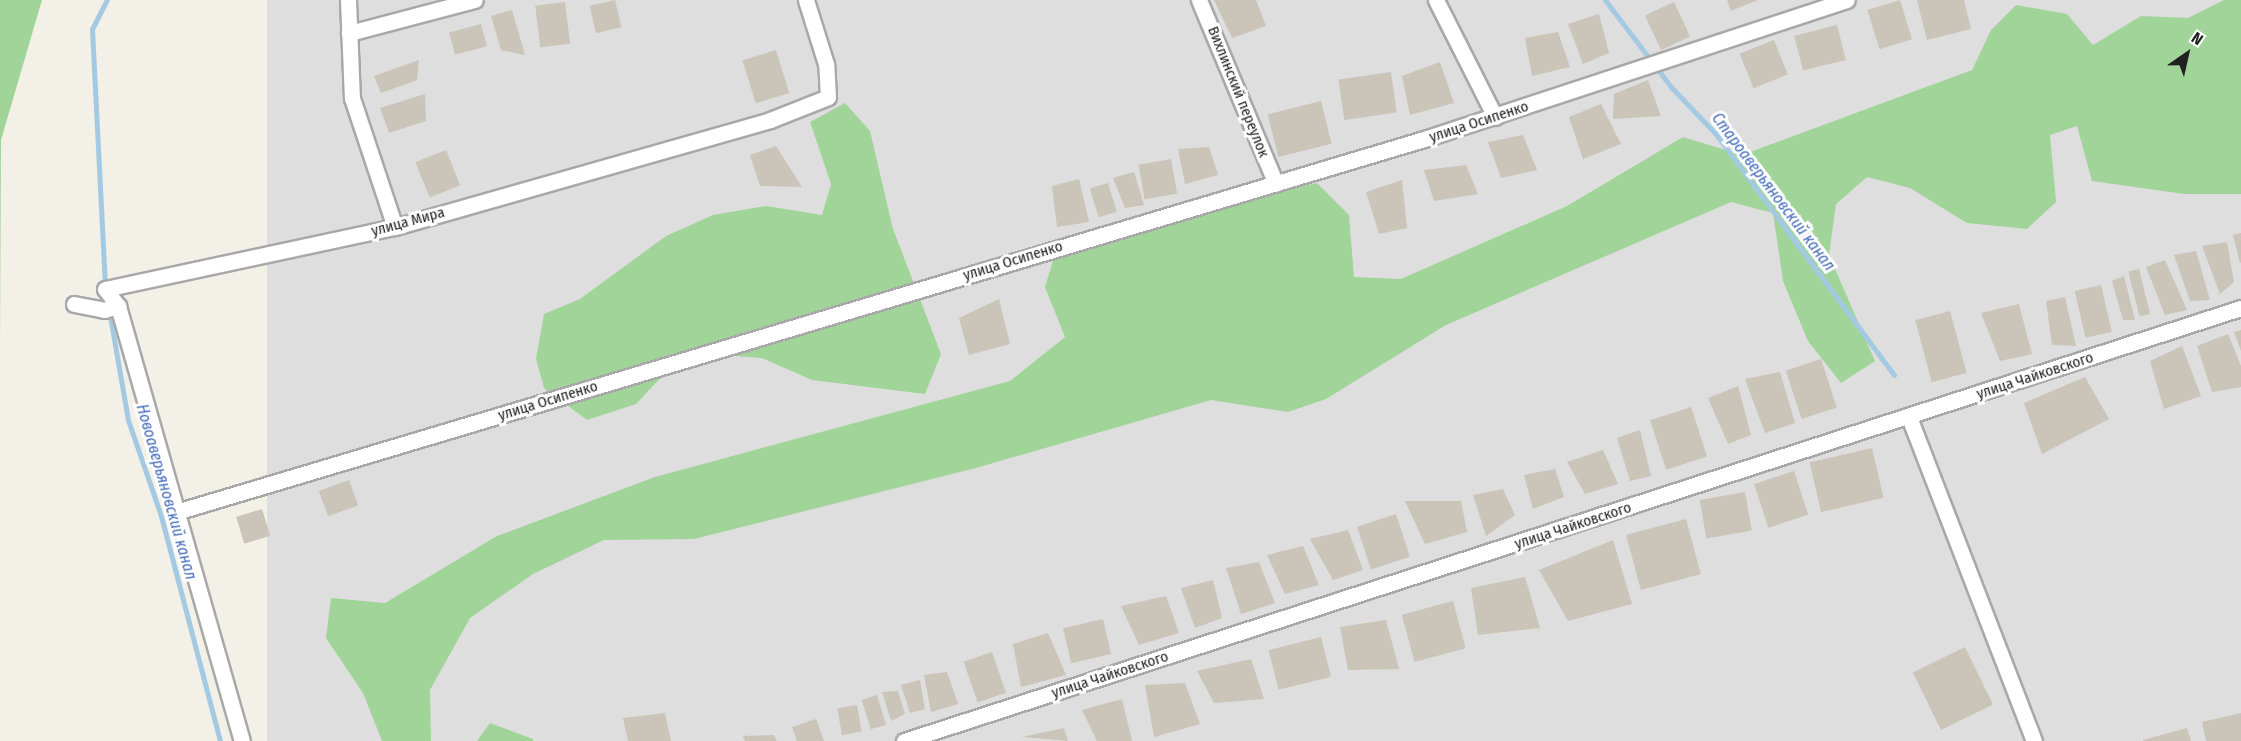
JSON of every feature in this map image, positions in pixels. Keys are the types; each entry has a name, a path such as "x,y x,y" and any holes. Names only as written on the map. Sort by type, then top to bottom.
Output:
{"street":[{"path":"348,0 352,98 395,226"},
{"path":"349,33 475,0"},
{"name":"улица Мира","path":"117,306 105,289 395,226 770,120 828,97 826,64 806,0"},
{"name":"Вихлинский переулок","path":"1199,0 1276,184"},
{"path":"1436,0 1495,117"},
{"name":"улица Осипенко","path":"176,512 1495,117 1847,0"},
{"path":"74,304 104,310 117,306 242,741"},
{"name":"улица Чайковского","path":"904,741 2241,308"},
{"path":"1909,417 2034,741"}],"shaded area":[{"path":"267,0 2241,0 2241,741 267,741"}],"green space":[{"path":"0,0 42,0 1,140 0,351"},
{"path":"2224,0 2241,0 2241,194 2184,194 2092,181 2077,126 2050,135 2056,202 2027,229 1967,223 1910,188 1867,177 1836,204 1829,255 1875,361 1841,383 1808,341 1783,281 1773,213 1731,202 1446,325 1326,399 1288,412 1211,400 976,468 694,539 604,540 533,574 470,618 430,690 431,741 382,741 363,693 326,638 331,598 385,603 497,536 655,477 1010,381 1065,337 1045,287 1059,241 1317,183 1349,215 1354,277 1401,279 1567,206 1683,137 1742,155 1972,70 1991,30 2016,5 2067,14 2093,45 2141,16 2188,18"},
{"path":"845,103 870,131 893,229 941,354 925,394 812,380 762,358 708,354 668,370 636,404 587,420 544,388 536,359 544,314 580,299 666,236 713,215 766,206 822,215 831,184 810,122"},
{"path":"490,723 533,739 533,741 477,741"}],"building":[{"path":"615,0 621,27 596,33 590,6"},
{"path":"1214,0 1256,0 1266,26 1232,38"},
{"path":"1727,0 1758,0 1731,11"},
{"path":"1900,0 1912,39 1879,49 1867,10"},
{"path":"1917,0 1964,0 1971,29 1927,40"},
{"path":"565,2 570,44 540,47 535,6"},
{"path":"1674,2 1690,36 1661,50 1645,16"},
{"path":"512,10 525,55 501,50 491,16"},
{"path":"1599,14 1609,53 1583,64 1568,24"},
{"path":"481,24 487,46 455,55 449,33"},
{"path":"1837,25 1846,60 1803,71 1794,36"},
{"path":"1558,32 1570,67 1532,76 1525,38"},
{"path":"1774,40 1788,74 1754,88 1740,54"},
{"path":"776,50 789,93 756,103 743,60"},
{"path":"419,60 417,80 381,93 374,76"},
{"path":"1440,62 1454,103 1410,115 1402,76"},
{"path":"1391,72 1397,113 1344,120 1339,79"},
{"path":"1648,80 1661,116 1613,119 1614,94"},
{"path":"425,94 426,121 389,133 380,108"},
{"path":"1321,101 1332,144 1278,157 1268,114"},
{"path":"1601,104 1621,144 1583,159 1569,117"},
{"path":"1523,135 1537,170 1501,178 1488,142"},
{"path":"776,146 802,187 760,186 750,155"},
{"path":"1209,147 1218,175 1185,184 1178,149"},
{"path":"446,150 460,185 430,198 415,162"},
{"path":"1171,159 1177,193 1145,199 1139,165"},
{"path":"1466,165 1478,194 1434,201 1424,170"},
{"path":"1134,172 1144,205 1125,208 1113,178"},
{"path":"1079,179 1089,222 1057,227 1052,186"},
{"path":"1402,180 1407,228 1379,234 1366,192"},
{"path":"1108,183 1117,212 1099,217 1090,189"},
{"path":"2241,233 2241,262 2240,263 2233,235"},
{"path":"2227,242 2234,282 2220,294 2202,246"},
{"path":"2196,251 2210,300 2190,301 2174,255"},
{"path":"2165,260 2187,310 2165,315 2146,267"},
{"path":"2139,269 2150,314 2139,316 2128,272"},
{"path":"2124,276 2135,320 2123,320 2112,281"},
{"path":"2101,285 2112,332 2085,338 2075,291"},
{"path":"2065,297 2076,346 2052,345 2046,301"},
{"path":"999,299 1010,344 969,355 959,318"},
{"path":"2019,304 2032,354 2000,361 1981,313"},
{"path":"1950,311 1967,373 1932,382 1915,320"},
{"path":"2241,330 2241,351 2234,332"},
{"path":"2228,334 2241,366 2241,387 2212,392 2197,346"},
{"path":"2182,346 2201,396 2164,409 2150,361"},
{"path":"1821,359 1837,408 1802,419 1786,370"},
{"path":"1780,372 1795,423 1765,433 1745,379"},
{"path":"2085,377 2109,419 2042,454 2024,403"},
{"path":"1738,386 1751,435 1728,444 1708,398"},
{"path":"1691,407 1707,456 1666,470 1650,420"},
{"path":"1640,430 1651,476 1630,481 1617,438"},
{"path":"1872,448 1883,498 1821,512 1810,462"},
{"path":"1603,450 1618,484 1585,494 1567,462"},
{"path":"1555,469 1564,497 1533,509 1524,475"},
{"path":"1794,471 1808,515 1768,528 1754,484"},
{"path":"349,480 358,505 328,516 319,491"},
{"path":"1503,489 1515,515 1486,536 1473,495"},
{"path":"1745,492 1752,530 1706,538 1700,500"},
{"path":"1405,501 1461,501 1467,532 1425,544"},
{"path":"262,509 270,536 244,544 236,517"},
{"path":"1396,514 1410,557 1371,569 1357,527"},
{"path":"1686,519 1701,574 1641,590 1626,535"},
{"path":"1348,530 1363,570 1333,580 1310,539"},
{"path":"1613,540 1632,604 1568,621 1539,570"},
{"path":"1303,546 1319,585 1285,594 1267,555"},
{"path":"1259,562 1275,603 1241,614 1226,568"},
{"path":"1525,577 1540,628 1478,635 1471,588"},
{"path":"1213,580 1222,618 1195,628 1181,588"},
{"path":"1166,596 1179,633 1139,645 1121,606"},
{"path":"1453,601 1466,648 1414,662 1402,615"},
{"path":"1103,619 1111,654 1071,663 1063,628"},
{"path":"1386,620 1399,669 1348,670 1340,627"},
{"path":"1048,633 1066,675 1021,687 1013,644"},
{"path":"1321,637 1331,677 1279,690 1269,650"},
{"path":"1965,647 1993,705 1941,730 1913,672"},
{"path":"992,652 1006,693 978,702 964,662"},
{"path":"1251,659 1264,699 1214,703 1197,671"},
{"path":"947,672 958,704 931,712 924,675"},
{"path":"920,680 925,709 910,713 901,685"},
{"path":"1185,683 1200,724 1154,737 1145,685"},
{"path":"898,691 905,714 891,721 882,692"},
{"path":"877,695 886,725 871,729 862,700"},
{"path":"1122,699 1132,741 1097,741 1082,710"},
{"path":"857,705 862,732 842,735 837,708"},
{"path":"665,713 671,741 628,741 623,718"},
{"path":"2241,713 2241,741 2206,741 2202,722"},
{"path":"816,719 824,741 797,741 792,727"},
{"path":"1064,728 1068,741 1022,737"},
{"path":"2187,728 2191,741 2143,741 2143,740"},
{"path":"774,735 777,741 745,741 743,736"}],"waterway":[{"name":"Новоаверьяновский канал","path":"105,286 92,29 107,0"},
{"name":"Староаверьяновский канал","path":"1605,0 1671,87 1715,133 1894,375"},
{"name":"Новоаверьяновский канал","path":"109,310 128,420 161,516 220,741"}]}
